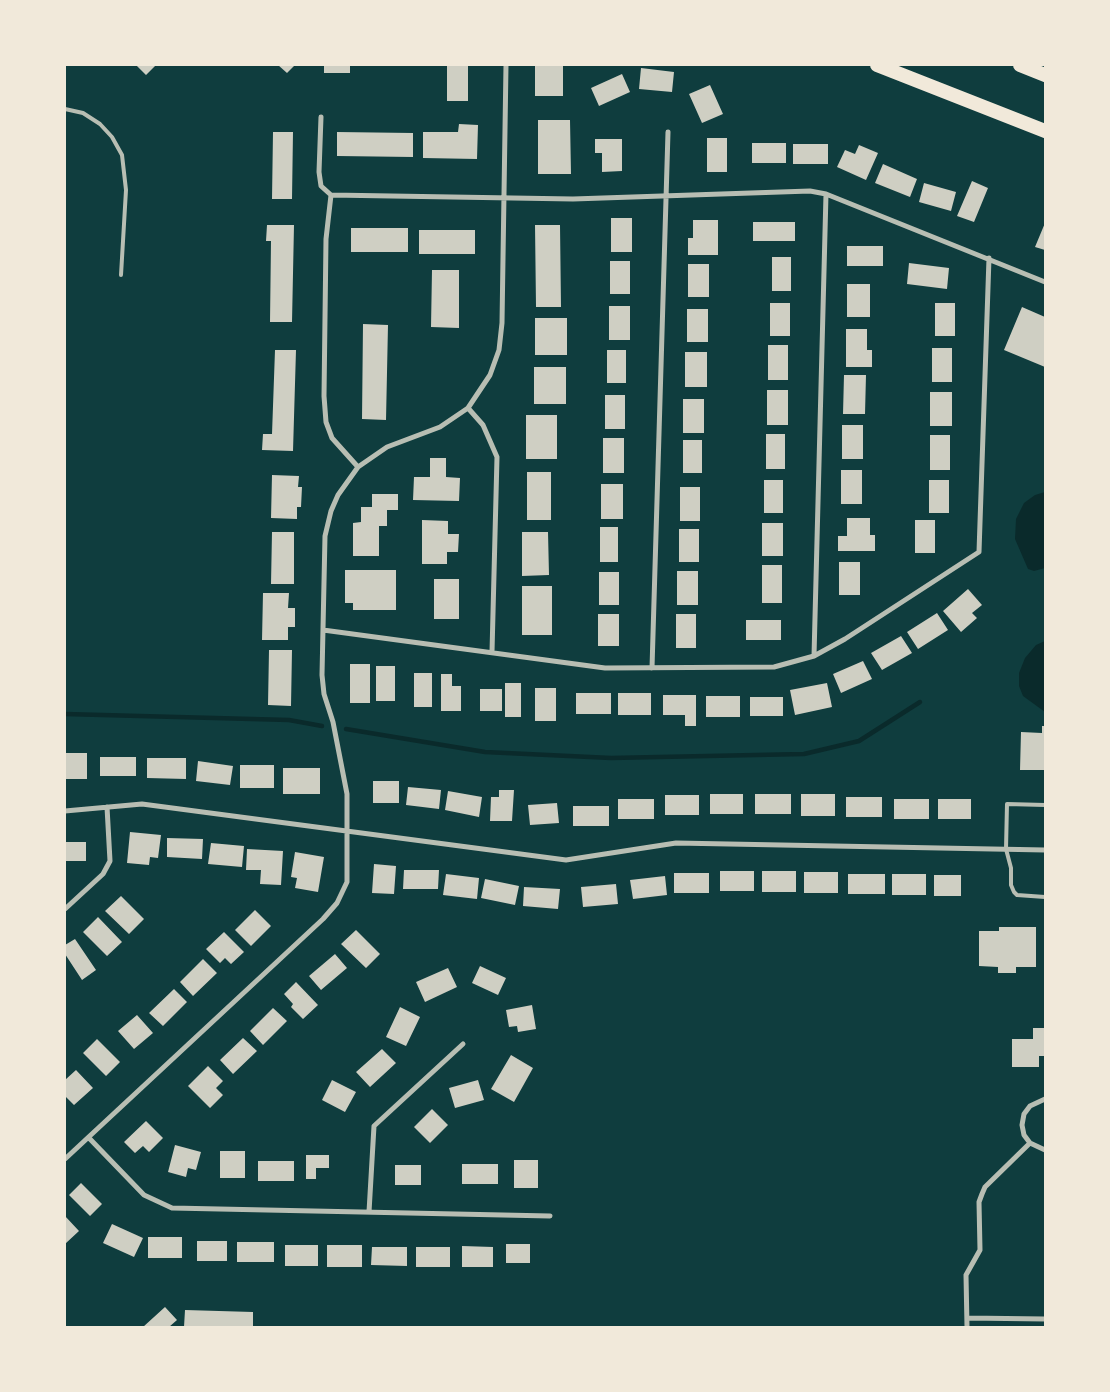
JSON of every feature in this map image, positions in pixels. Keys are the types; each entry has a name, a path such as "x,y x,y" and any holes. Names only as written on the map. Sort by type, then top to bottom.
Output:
{"highway":[{"path":"877,65 1045,131"},
{"path":"1020,65 1045,75"}],"street":[{"path":"65,1158 89,1138 316,926 337,903 348,882 346,794 333,722 324,694 325,536 331,512 338,495 358,467 387,448 440,427 468,408 490,375 498,350 502,323 506,65"},
{"path":"321,117 319,172 321,186 331,195 573,200 668,195 810,192 826,194 1045,282"},
{"path":"652,668 668,195 668,132"},
{"path":"814,656 826,194"},
{"path":"331,195 326,239 324,396 326,422 332,438 358,467"},
{"path":"323,630 605,668 774,667 814,656 845,639 979,552 989,258"},
{"path":"468,408 482,425 497,457 492,652"},
{"path":"65,811 142,804 566,860 676,843 1045,850"},
{"path":"65,909 103,874 110,861 106,807"},
{"path":"369,1212 374,1126 463,1044"},
{"path":"1045,1099 1030,1106 1024,1114 1023,1130 1030,1143 1045,1150"},
{"path":"89,1138 144,1195 172,1208 550,1216"},
{"path":"967,1327 966,1275 980,1250 979,1202 985,1187 1030,1143"},
{"path":"967,1318 1045,1319"}],"lane":[{"path":"65,109 83,113 100,124 118,146 122,156 126,190 121,274"},
{"path":"1045,805 1007,804 1006,849 1014,892 1017,895 1045,897"}],"water":[{"path":"1045,492 1045,568 1034,571 1028,569 1015,539 1016,519 1024,503 1035,495"},
{"path":"1045,641 1045,712 1023,696 1019,686 1019,673 1025,658 1036,645"}],"building":[{"path":"136,65 156,65 146,75"},
{"path":"278,65 295,65 287,73"},
{"path":"324,65 350,65 350,73 324,73"},
{"path":"447,65 468,65 468,101 447,101"},
{"path":"535,65 563,65 563,96 535,96"},
{"path":"641,68 674,72 672,92 639,89"},
{"path":"622,74 630,92 599,106 591,88"},
{"path":"710,85 723,114 702,123 689,94"},
{"path":"538,120 570,120 571,174 538,174"},
{"path":"459,124 478,125 477,159 423,158 423,132 458,132"},
{"path":"273,132 293,132 292,199 272,199"},
{"path":"337,132 413,133 413,157 337,156"},
{"path":"707,138 727,138 727,172 707,172"},
{"path":"595,139 622,139 622,171 602,172 602,153 595,153"},
{"path":"752,143 786,143 786,163 752,163"},
{"path":"793,144 828,144 828,164 793,164"},
{"path":"859,145 878,153 866,180 837,167 845,150 855,154"},
{"path":"883,164 917,179 910,197 875,183"},
{"path":"972,181 988,188 974,222 957,216"},
{"path":"924,183 956,192 951,211 919,202"},
{"path":"611,218 632,218 632,252 611,252"},
{"path":"693,220 718,220 718,255 688,255 688,238 693,238"},
{"path":"753,222 795,222 795,241 753,241"},
{"path":"1045,223 1045,250 1035,247"},
{"path":"267,225 294,225 292,322 270,322 271,241 266,241"},
{"path":"535,225 560,225 561,307 536,307"},
{"path":"351,228 408,228 408,252 351,252"},
{"path":"419,230 475,230 475,254 419,254"},
{"path":"847,246 883,246 883,266 847,266"},
{"path":"772,257 791,257 791,291 772,291"},
{"path":"610,261 630,261 630,294 610,294"},
{"path":"909,263 949,268 947,289 907,284"},
{"path":"688,264 709,264 709,297 688,297"},
{"path":"432,270 459,270 459,328 431,327"},
{"path":"847,284 870,284 870,317 847,317"},
{"path":"770,303 790,303 790,336 770,336"},
{"path":"935,303 955,303 955,336 935,336"},
{"path":"609,306 630,306 630,340 609,340"},
{"path":"1022,307 1045,317 1045,367 1004,350"},
{"path":"687,309 708,309 708,342 687,342"},
{"path":"535,318 567,318 567,355 535,355"},
{"path":"363,324 388,325 386,420 362,419"},
{"path":"846,329 867,329 867,350 872,350 872,367 846,367"},
{"path":"768,345 788,345 788,380 768,380"},
{"path":"932,348 952,348 952,382 932,382"},
{"path":"275,350 296,350 293,451 262,450 263,434 272,434"},
{"path":"607,350 626,350 626,383 607,383"},
{"path":"685,352 707,352 707,387 685,387"},
{"path":"534,367 566,367 566,404 534,404"},
{"path":"844,375 866,375 865,414 843,414"},
{"path":"767,390 788,390 788,425 767,425"},
{"path":"930,392 952,392 952,426 930,426"},
{"path":"605,395 625,395 625,429 605,429"},
{"path":"683,399 704,399 704,433 683,433"},
{"path":"526,415 557,415 557,459 526,459"},
{"path":"842,425 863,425 863,459 842,459"},
{"path":"766,434 785,434 785,469 766,469"},
{"path":"930,435 950,435 950,470 930,470"},
{"path":"603,438 624,438 624,473 603,473"},
{"path":"683,440 702,440 702,473 683,473"},
{"path":"430,458 446,458 446,477 460,478 459,501 413,500 414,477 430,477"},
{"path":"841,470 862,470 862,504 841,504"},
{"path":"527,472 551,472 551,520 527,520"},
{"path":"272,475 299,476 298,487 302,487 301,507 297,507 297,519 271,518"},
{"path":"764,480 783,480 783,513 764,513"},
{"path":"929,480 949,480 949,513 929,513"},
{"path":"601,484 623,484 623,519 601,519"},
{"path":"680,487 700,487 700,521 680,521"},
{"path":"372,494 398,494 398,510 387,510 387,526 379,526 379,556 353,556 353,523 361,522 361,507 372,507"},
{"path":"847,518 870,518 870,535 875,535 875,551 838,551 838,536 847,536"},
{"path":"422,520 448,521 448,534 459,534 458,552 447,552 447,564 422,564"},
{"path":"915,520 935,520 935,553 915,553"},
{"path":"762,523 783,523 783,556 762,556"},
{"path":"600,527 618,527 618,562 600,562"},
{"path":"679,529 699,529 699,562 679,562"},
{"path":"272,532 294,532 294,584 271,584"},
{"path":"522,532 548,532 549,575 522,576"},
{"path":"839,562 860,562 860,595 839,595"},
{"path":"762,565 782,565 782,603 762,603"},
{"path":"345,570 396,570 396,610 353,610 353,603 345,603"},
{"path":"677,571 698,571 698,605 677,605"},
{"path":"599,572 619,572 619,605 599,605"},
{"path":"434,579 459,579 459,619 434,619"},
{"path":"522,586 552,586 552,635 522,635"},
{"path":"968,589 982,605 972,613 977,618 961,632 943,611"},
{"path":"263,593 289,593 288,608 295,608 295,627 288,627 288,640 262,640"},
{"path":"937,613 948,630 918,649 907,632"},
{"path":"598,614 619,614 619,646 598,646"},
{"path":"676,614 696,614 696,648 676,648"},
{"path":"746,620 781,620 781,640 746,640"},
{"path":"901,636 912,653 882,670 871,653"},
{"path":"269,650 292,650 291,706 268,705"},
{"path":"863,661 872,679 841,693 833,674"},
{"path":"350,664 370,664 370,703 350,703"},
{"path":"376,666 395,666 395,701 376,701"},
{"path":"414,673 432,673 432,707 414,707"},
{"path":"441,674 452,674 452,686 461,686 461,711 441,711"},
{"path":"505,683 521,683 521,717 505,717"},
{"path":"827,683 832,707 795,715 790,690"},
{"path":"535,688 556,688 556,721 535,721"},
{"path":"480,689 502,689 502,711 480,711"},
{"path":"576,693 611,693 611,714 576,714"},
{"path":"618,693 651,693 651,715 618,715"},
{"path":"663,695 696,695 696,726 685,726 685,715 663,715"},
{"path":"706,696 740,696 740,717 706,717"},
{"path":"750,697 783,697 783,716 750,716"},
{"path":"1042,726 1045,726 1045,770 1020,770 1021,732 1042,733"},
{"path":"66,753 87,753 87,779 66,779"},
{"path":"100,757 136,757 136,776 100,776"},
{"path":"147,758 186,758 186,779 147,778"},
{"path":"198,761 233,766 230,785 196,781"},
{"path":"240,765 274,765 274,788 240,788"},
{"path":"283,768 320,768 320,794 283,794"},
{"path":"373,781 399,781 399,803 373,803"},
{"path":"408,787 441,790 439,809 406,805"},
{"path":"499,790 514,790 512,821 490,821 491,797 499,797"},
{"path":"448,791 482,797 479,817 445,810"},
{"path":"710,794 743,794 743,814 710,814"},
{"path":"755,794 791,794 791,814 755,814"},
{"path":"801,794 835,794 835,816 801,816"},
{"path":"665,795 699,795 699,815 665,815"},
{"path":"846,797 882,797 882,817 846,817"},
{"path":"618,799 654,799 654,819 618,819"},
{"path":"894,799 929,799 929,819 894,819"},
{"path":"938,799 971,799 971,819 938,819"},
{"path":"557,803 559,823 530,825 528,805"},
{"path":"573,806 609,806 609,826 573,826"},
{"path":"130,832 161,835 158,858 150,857 149,865 127,863"},
{"path":"167,838 203,839 202,859 167,857"},
{"path":"65,842 86,842 86,861 65,861"},
{"path":"211,843 244,846 242,867 208,864"},
{"path":"247,849 283,851 281,885 260,884 261,870 246,870"},
{"path":"295,852 324,857 318,892 295,888 297,878 291,877"},
{"path":"374,864 396,866 394,894 372,893"},
{"path":"404,870 439,870 438,889 403,889"},
{"path":"720,871 754,871 754,891 720,891"},
{"path":"762,871 796,871 796,892 762,892"},
{"path":"804,872 838,872 838,893 804,893"},
{"path":"674,873 709,873 709,893 674,893"},
{"path":"446,874 479,878 477,899 443,895"},
{"path":"848,874 885,874 885,894 848,894"},
{"path":"892,874 926,874 926,895 892,895"},
{"path":"934,875 961,875 961,896 934,896"},
{"path":"665,876 667,895 633,899 630,880"},
{"path":"485,879 519,886 515,905 481,898"},
{"path":"616,884 618,904 583,907 581,887"},
{"path":"524,887 560,889 558,909 523,906"},
{"path":"121,896 144,919 129,934 105,911"},
{"path":"255,910 271,926 251,946 235,930"},
{"path":"98,917 122,942 107,956 83,932"},
{"path":"999,927 1036,927 1036,967 1016,967 1016,973 998,973 998,967 979,966 979,931 999,931"},
{"path":"356,930 380,954 366,968 341,944"},
{"path":"224,932 244,952 231,964 225,958 220,963 206,949"},
{"path":"75,939 96,970 82,980 65,954 65,945"},
{"path":"335,954 347,968 321,990 309,976"},
{"path":"203,959 217,973 193,996 180,982"},
{"path":"480,966 506,978 498,995 472,983"},
{"path":"448,968 457,987 425,1002 416,982"},
{"path":"296,982 318,1005 303,1019 291,1007 293,1004 284,994"},
{"path":"174,989 187,1002 163,1026 149,1013"},
{"path":"532,1005 536,1029 518,1032 517,1026 509,1027 506,1010"},
{"path":"400,1007 420,1017 406,1046 386,1037"},
{"path":"273,1008 287,1021 263,1045 250,1031"},
{"path":"137,1015 153,1033 134,1049 118,1031"},
{"path":"1033,1028 1045,1028 1045,1056 1039,1056 1039,1067 1012,1067 1012,1039 1033,1039"},
{"path":"243,1038 257,1051 233,1074 220,1060"},
{"path":"97,1039 120,1062 106,1076 83,1053"},
{"path":"382,1049 396,1063 370,1087 356,1072"},
{"path":"511,1055 533,1068 514,1102 491,1089"},
{"path":"208,1066 223,1081 216,1088 223,1095 210,1108 188,1086"},
{"path":"76,1070 93,1088 74,1105 65,1096 65,1080"},
{"path":"332,1080 356,1092 345,1112 322,1100"},
{"path":"478,1080 484,1100 455,1108 449,1088"},
{"path":"432,1109 448,1125 430,1143 414,1127"},
{"path":"146,1121 163,1138 149,1152 143,1146 135,1153 124,1142"},
{"path":"175,1145 201,1152 196,1170 188,1168 186,1177 168,1172"},
{"path":"220,1151 245,1151 245,1178 220,1178"},
{"path":"306,1155 329,1155 329,1168 316,1168 316,1179 306,1179"},
{"path":"514,1160 538,1160 538,1188 514,1188"},
{"path":"258,1161 294,1161 294,1181 258,1181"},
{"path":"462,1164 498,1164 498,1184 462,1184"},
{"path":"395,1165 421,1165 421,1185 395,1185"},
{"path":"81,1183 102,1204 90,1216 69,1195"},
{"path":"65,1216 79,1231 65,1244"},
{"path":"112,1224 143,1238 134,1257 103,1243"},
{"path":"148,1237 182,1237 182,1258 148,1258"},
{"path":"197,1241 227,1241 227,1261 197,1261"},
{"path":"237,1242 274,1242 274,1262 237,1262"},
{"path":"506,1244 530,1244 530,1263 506,1263"},
{"path":"285,1245 318,1245 318,1266 285,1266"},
{"path":"327,1245 362,1245 362,1267 327,1267"},
{"path":"462,1246 493,1247 493,1267 462,1267"},
{"path":"372,1247 407,1247 407,1266 371,1265"},
{"path":"416,1247 450,1247 450,1267 416,1267"},
{"path":"165,1307 177,1320 169,1327 143,1327"},
{"path":"185,1310 253,1312 253,1327 184,1327"}],"waterway":[{"path":"346,729 485,752 611,758 804,754 859,741 920,702"},
{"path":"65,714 289,720 322,726"}]}
